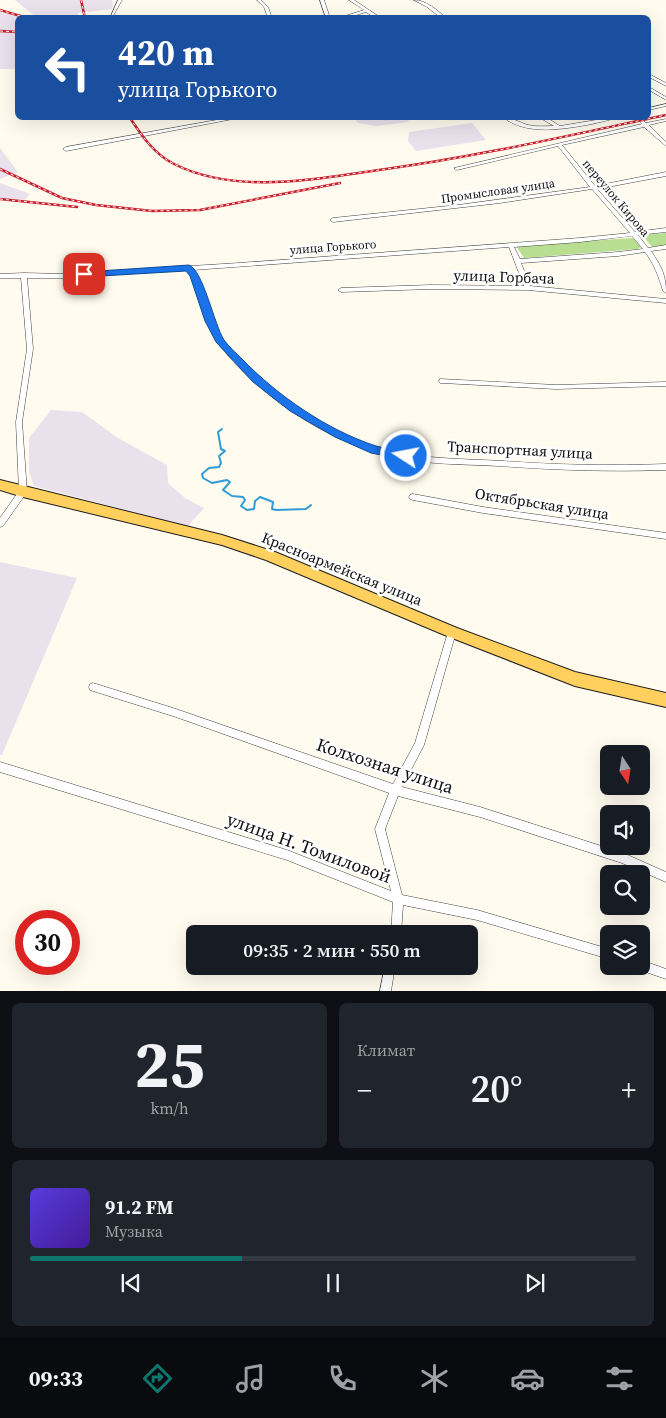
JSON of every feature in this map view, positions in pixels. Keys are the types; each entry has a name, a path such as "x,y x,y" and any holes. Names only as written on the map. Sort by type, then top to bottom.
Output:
{"main road":[{"name":"Красноармейская улица","path":"0,485 222,540 270,556 452,632 575,679 666,700"}],"street":[{"path":"112,15 120,0"},
{"path":"259,0 266,7 269,15"},
{"path":"322,0 327,15"},
{"path":"350,0 375,15"},
{"path":"416,0 440,15"},
{"path":"351,15 368,10"},
{"path":"651,75 666,85"},
{"path":"651,89 666,99"},
{"path":"651,109 666,105"},
{"path":"66,149 222,120"},
{"path":"509,120 515,124 560,127 577,126 592,120"},
{"path":"548,120 560,127"},
{"path":"640,120 666,145"},
{"path":"458,168 666,120"},
{"name":"переулок Кирова","path":"560,146 647,250 664,276 666,290"},
{"name":"Промысловая улица","path":"333,220 483,204 666,174"},
{"name":"улица Горького","path":"0,276 64,276 134,272 511,245 666,230"},
{"path":"511,245 519,261 528,288"},
{"path":"519,261 618,254 666,247"},
{"name":"Транспортная улица","path":"189,268 194,275 210,321 221,342 256,380 304,415 339,435 375,450 424,459 628,469 666,467"},
{"path":"0,524 23,492 19,422 30,349 24,275"},
{"name":"улица Горбача","path":"341,290 528,288 666,301"},
{"path":"442,381 556,387 666,384"},
{"name":"Октябрьская улица","path":"413,497 492,512 666,536"},
{"path":"397,925 398,899 380,829 395,790 419,745 452,632"},
{"name":"Колхозная улица","path":"93,688 176,713 395,790 480,812 622,858 666,877"},
{"name":"улица Н. Томиловой","path":"0,767 287,855 398,899 477,915 600,951"},
{"path":"650,968 666,974"},
{"path":"384,990 388,975"}],"shaded area":[{"path":"15,0 112,0 113,6 112,9 78,13 78,15 34,15"},
{"path":"0,12 15,16 15,69 0,69"},
{"path":"356,120 408,120 409,122 376,126 358,123"},
{"path":"472,123 486,140 416,151 408,141 409,132"},
{"path":"0,148 18,172 0,179"},
{"path":"0,183 30,194 25,200 0,198"},
{"path":"51,410 82,412 118,438 167,465 168,483 185,498 204,508 188,526 34,486 29,472 29,438"},
{"path":"0,562 77,578 2,755 0,755"}],"green space":[{"path":"666,233 666,245 652,247 642,235"},
{"path":"632,238 641,247 638,249 524,258 516,246"}],"waterway":[{"path":"222,429 218,432 221,449 225,451 219,456 221,463 219,467 209,468 202,474 203,478 212,483 227,480 230,482 223,490 232,496 243,497 245,500 241,506 247,510 254,509 255,501 260,497 273,502 272,509 276,510 306,509 311,505"}],"railway":[{"path":"81,0 84,15"},
{"path":"0,10 17,15"},
{"path":"0,31 15,32"},
{"path":"651,118 666,115"},
{"path":"131,120 154,150 174,164 198,174 249,182 302,180 415,165 642,120"},
{"path":"0,169 62,198 96,205 152,211 200,210 340,183"},
{"path":"0,199 77,207"}],"route":[{"path":"84,274 189,268 194,275 210,321 221,342 256,380 304,415 339,435 375,450 406,456"}]}
